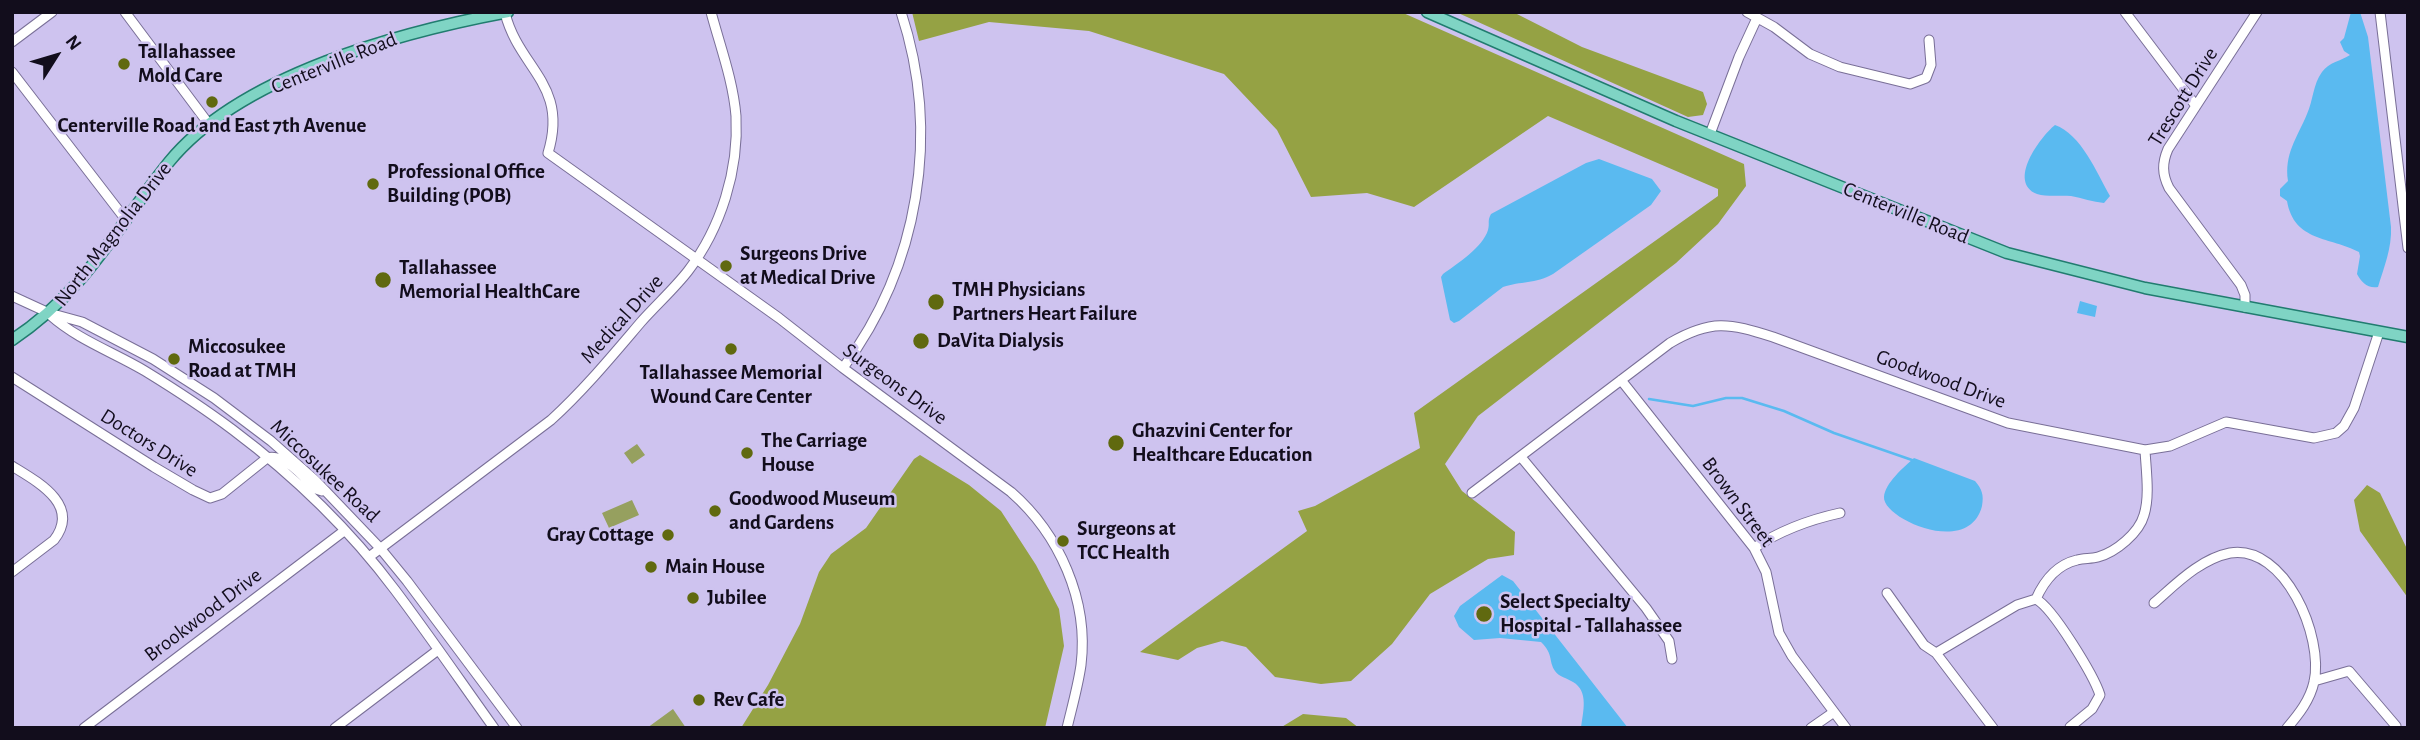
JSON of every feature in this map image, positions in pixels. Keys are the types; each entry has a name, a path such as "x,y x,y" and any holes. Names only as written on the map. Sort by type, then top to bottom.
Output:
{"main road":[{"name":"Centerville Road","path":"1427,12 1710,134 2007,253 2096,278 2408,337"},
{"name":"Centerville Road","path":"208,123 281,83 369,46 427,28 507,13"},
{"name":"North Magnolia Drive","path":"12,340 49,313 85,275 170,161 208,123"}],"street":[{"path":"12,42 52,12"},
{"path":"125,12 208,123"},
{"name":"Medical Drive","path":"369,557 551,420 600,370 688,271 722,206 732,169 736,138 734,95 711,12"},
{"path":"843,368 872,325 888,292 908,236 918,190 922,126 919,89 901,12"},
{"path":"1747,12 1759,16 1810,54 1840,67 1910,84 1916,84 1926,78 1931,65 1929,40"},
{"path":"2125,12 2196,106"},
{"name":"Trescott Drive","path":"2245,307 2245,295 2241,285 2165,180 2163,160 2258,12"},
{"path":"2380,12 2408,248"},
{"name":"Surgeons Drive","path":"507,13 513,33 550,97 555,120 548,153 779,318 1011,492 1033,514 1052,539 1075,593 1082,638 1081,664 1067,728"},
{"path":"1710,134 1739,57 1759,16"},
{"path":"12,72 126,220"},
{"name":"Miccosukee Road","path":"12,296 49,313 82,322 161,364 249,424 328,493 380,548 517,728"},
{"name":"Miccosukee Road","path":"49,313 68,330 145,371 200,406 267,458 369,557 395,589 494,728"},
{"name":"Goodwood Drive","path":"1472,493 1670,343 1687,333 1713,325 1729,326 1773,337 2008,423 2145,450 2170,446 2226,422 2314,438 2336,433 2344,426 2354,408 2379,332"},
{"name":"Doctors Drive","path":"12,377 193,491 210,498 222,494 267,458"},
{"name":"Brown Street","path":"1621,380 1754,548 1766,572 1779,633 1792,656 1846,728"},
{"path":"1936,653 2017,605 2036,599 2053,573 2074,560 2105,555 2126,540 2141,523 2146,507 2145,450"},
{"path":"1521,457 1646,608 1670,641 1672,659"},
{"path":"267,458 281,458 316,489 328,493"},
{"path":"12,466 53,495 59,503 62,516 59,534 12,572"},
{"path":"1754,548 1770,537 1800,524 1840,513"},
{"name":"Brookwood Drive","path":"84,728 345,531"},
{"path":"2154,603 2203,564 2229,554 2251,552 2266,561 2286,581 2309,620 2316,655 2314,681 2306,703 2287,728"},
{"path":"1886,593 1924,645 1936,653 1993,728"},
{"path":"2036,599 2049,611 2063,631 2100,695 2092,709 2070,727"},
{"path":"335,728 438,650"},
{"path":"2314,681 2349,671 2396,726"},
{"path":"475,702 489,691"},
{"path":"1811,728 1834,712"}],"green space":[{"path":"912,12 1401,12 1744,164 1746,186 1718,224 1676,263 1478,416 1445,464 1462,491 1515,532 1514,555 1488,559 1430,594 1392,644 1351,681 1321,684 1275,677 1246,647 1222,641 1197,648 1178,660 1140,652 1307,531 1298,511 1315,506 1420,448 1414,413 1718,196 1718,189 1548,116 1414,207 1367,193 1311,197 1277,130 1224,74 1089,31 989,22 919,41"},
{"path":"1456,12 1513,12 1582,47 1703,92 1707,104 1703,115 1688,117"},
{"path":"637,444 645,455 632,464 624,453"},
{"path":"920,455 969,485 1001,511 1036,565 1059,609 1064,646 1045,728 741,728 768,685 800,624 819,572 831,554 866,528 914,459"},
{"path":"2367,485 2380,493 2408,551 2408,598 2360,531 2354,500"},
{"path":"632,500 639,515 609,528 602,513"},
{"path":"673,709 686,728 647,728"},
{"path":"1303,714 1346,718 1359,728 1280,728"}],"water":[{"path":"2351,12 2360,12 2368,37 2391,227 2387,257 2378,287 2365,284 2357,274 2359,252 2305,231 2291,214 2287,201 2280,196 2280,189 2288,181 2290,154 2319,77 2328,66 2350,55 2344,51 2340,42 2344,38"},
{"path":"2055,125 2073,137 2087,155 2110,196 2104,203 2071,196 2041,195 2029,188 2025,180 2029,160"},
{"path":"1599,159 1652,179 1661,191 1651,205 1553,274 1503,287 1459,321 1454,323 1450,320 1441,277 1481,243 1488,230 1491,214 1586,163"},
{"path":"2080,301 2097,306 2095,317 2077,313"},
{"path":"1914,458 1975,481 1983,499 1974,521 1961,529 1945,532 1927,529 1897,515 1887,506 1884,497 1888,486"},
{"path":"1502,575 1513,581 1628,728 1581,728 1584,702 1581,691 1573,682 1557,673 1548,650 1541,642 1500,638 1474,640 1459,627 1454,616 1460,606"}],"waterway":[{"path":"1649,399 1693,406 1726,398 1742,398 1784,411 1834,433 1912,460"}],"place":[{"name":"Tallahassee Mold Care","path":"124,64"},
{"name":"Centerville Road and East 7th Avenue","path":"212,102"},
{"name":"Professional Office Building (POB)","path":"373,184"},
{"name":"Surgeons Drive at Medical Drive","path":"726,266"},
{"name":"Tallahassee Memorial HealthCare","path":"383,280"},
{"name":"TMH Physicians Partners Heart Failure","path":"936,302"},
{"name":"DaVita Dialysis","path":"921,341"},
{"name":"Tallahassee Memorial Wound Care Center","path":"731,349"},
{"name":"Miccosukee Road at TMH","path":"174,359"},
{"name":"Ghazvini Center for Healthcare Education","path":"1116,443"},
{"name":"The Carriage House","path":"747,453"},
{"name":"Goodwood Museum and Gardens","path":"715,511"},
{"name":"Gray Cottage","path":"668,535"},
{"name":"Surgeons at TCC Health","path":"1063,541"},
{"name":"Main House","path":"651,567"},
{"name":"Jubilee","path":"693,598"},
{"name":"Select Specialty Hospital - Tallahassee","path":"1484,614"},
{"name":"Rev Cafe","path":"699,700"}]}
